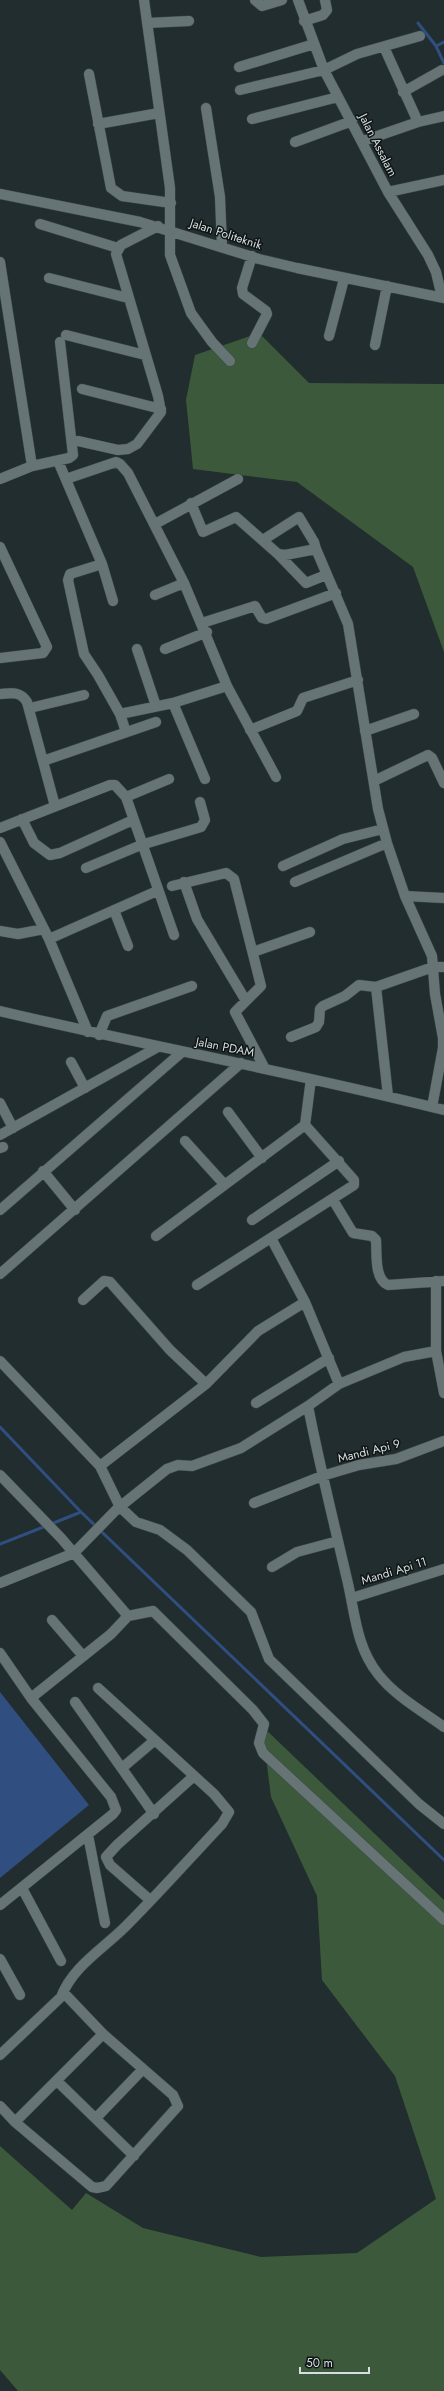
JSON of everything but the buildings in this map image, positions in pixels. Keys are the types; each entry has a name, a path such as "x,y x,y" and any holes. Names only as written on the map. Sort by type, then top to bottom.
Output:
{"street":[{"path":"144,0 171,204 168,245 172,264 189,307 203,330 230,361"},
{"path":"256,0 262,6 282,0"},
{"name":"Jalan Assalam","path":"298,0 304,21 324,70 388,192 428,255 436,272 443,297"},
{"path":"304,21 325,13 327,10 325,0"},
{"path":"147,23 189,21"},
{"path":"240,90 324,70 357,54 420,36"},
{"path":"239,67 314,44"},
{"path":"384,47 403,92 418,122"},
{"path":"403,92 442,70"},
{"path":"89,74 109,185 112,191 122,196 171,204"},
{"path":"252,119 338,97"},
{"path":"206,108 220,197 222,247"},
{"path":"98,124 159,113"},
{"path":"362,141 418,122 444,116"},
{"path":"295,142 352,121"},
{"path":"388,192 444,180"},
{"name":"Jalan Politeknik","path":"0,194 158,226 252,256 344,279 443,297"},
{"path":"40,224 118,248 158,226"},
{"path":"78,441 118,450 128,449 137,444 160,414 161,409 116,256 118,248"},
{"path":"252,256 242,288 243,294 266,310 267,314 252,343"},
{"path":"0,262 3,300 32,466"},
{"path":"49,278 128,298"},
{"path":"329,336 344,279"},
{"path":"375,345 387,286"},
{"path":"0,479 32,466 69,458 73,453 63,338 145,355"},
{"path":"82,389 161,409"},
{"path":"58,460 102,564 113,601"},
{"path":"66,479 103,465 120,464 128,473 184,583 227,686 276,777"},
{"path":"155,524 238,478"},
{"path":"191,503 203,532 236,517 278,554 306,584 326,575"},
{"path":"263,540 298,517 314,542 326,575 336,593 348,624 383,829 405,896 428,948 433,967 443,1048 432,1107"},
{"path":"0,547 47,647 43,653 37,655 0,658"},
{"path":"278,554 286,555 316,550"},
{"path":"102,564 70,574 68,580 84,654 98,675 120,714 126,732"},
{"path":"155,595 184,583"},
{"path":"165,649 204,628 254,606 258,607 262,618 266,619 336,593"},
{"path":"137,649 156,706"},
{"path":"250,730 297,711 303,698 358,680"},
{"path":"120,714 173,703 227,686"},
{"path":"0,694 14,692 21,694 30,708 56,806"},
{"path":"30,708 84,695"},
{"path":"173,703 205,779"},
{"path":"365,730 414,714"},
{"path":"43,761 156,722"},
{"path":"374,781 428,755 432,758 444,784"},
{"path":"126,797 169,779"},
{"path":"0,828 110,785 119,788 126,797 141,845 174,935"},
{"path":"86,868 141,845 203,826 205,820 200,802"},
{"path":"22,819 34,842 50,855 60,853 133,820"},
{"path":"282,866 343,839 383,829"},
{"path":"295,882 387,843"},
{"path":"1,848 44,928 88,1032"},
{"path":"172,886 226,873 232,875 261,986 235,1012 264,1068"},
{"path":"184,882 197,919 246,1001"},
{"path":"49,939 157,891"},
{"path":"405,896 444,898"},
{"path":"114,910 128,946"},
{"path":"0,931 18,934 44,928"},
{"path":"253,952 310,932"},
{"path":"292,1037 318,1025 320,1010 323,1006 345,996 359,985 376,987 433,967 444,967"},
{"path":"99,1035 107,1016 192,986"},
{"path":"376,987 388,1096"},
{"name":"Jalan PDAM","path":"0,1011 99,1035 241,1063 444,1110"},
{"path":"0,1135 158,1047"},
{"path":"0,1210 43,1171 182,1052"},
{"path":"71,1062 85,1088"},
{"path":"0,1274 241,1063"},
{"path":"156,1236 305,1125 311,1079"},
{"path":"0,1103 13,1128"},
{"path":"228,1112 262,1158"},
{"path":"197,1285 333,1200 355,1183 339,1161 305,1125"},
{"path":"185,1141 224,1184"},
{"path":"252,1220 339,1161"},
{"path":"43,1171 74,1210"},
{"path":"333,1200 353,1233 372,1236 376,1240 379,1274 384,1283 388,1285 440,1281 436,1351 442,1376 444,1393"},
{"path":"271,1238 305,1302 340,1384"},
{"path":"82,1300 104,1281 110,1282 170,1350 185,1362 206,1384"},
{"path":"100,1466 206,1384 258,1331 305,1302"},
{"path":"0,1583 77,1550 118,1508 167,1469 178,1465 192,1466 240,1448 308,1406 340,1384 404,1357 436,1351"},
{"path":"256,1403 329,1358"},
{"path":"0,1361 100,1466 118,1508 136,1522 160,1530 206,1567 251,1612 269,1659 418,1804 444,1824"},
{"path":"308,1406 322,1476 352,1598 358,1638 378,1674 391,1689 444,1727"},
{"name":"Mandi Api 9","path":"254,1503 322,1476 359,1465 396,1459 444,1440"},
{"path":"0,1475 34,1508 61,1538 77,1550 128,1616"},
{"path":"272,1567 297,1552 338,1541"},
{"name":"Mandi Api 11","path":"352,1598 444,1569"},
{"path":"31,1698 83,1656 128,1616 153,1612 262,1720 265,1726 259,1743 264,1754 444,1920"},
{"path":"52,1620 83,1656"},
{"path":"0,1653 31,1698 114,1803 116,1810 88,1835 0,1905"},
{"path":"0,2055 60,1997 79,1968 126,1926 222,1824 229,1812 223,1804 194,1776 98,1688"},
{"path":"74,1702 154,1814"},
{"path":"122,1768 155,1740"},
{"path":"150,1900 110,1865 106,1857 117,1845 154,1814 194,1776"},
{"path":"88,1835 105,1923"},
{"path":"22,1888 62,1961"},
{"path":"0,1959 20,1995"},
{"path":"0,2106 15,2122 92,2187 97,2188 106,2186 178,2106 173,2095 104,2034 63,1992"},
{"path":"15,2122 104,2034"},
{"path":"96,2118 143,2069"},
{"path":"57,2081 134,2156"}],"green space":[{"path":"259,333 309,383 444,384 444,652 413,567 297,482 193,469 186,400 195,355"},
{"path":"262,1726 444,1900 444,2391 18,2391 0,2370 0,2146 72,2210 86,2193 143,2228 261,2257 357,2253 436,2199 395,2076 322,1980 317,1896 271,1797"}],"water":[{"path":"0,1692 89,1805 0,1878"}],"waterway":[{"path":"418,23 436,46 444,63"},
{"path":"436,46 444,42"},
{"path":"0,1427 81,1512 444,1860"},
{"path":"51,1524 81,1512"},
{"path":"0,1544 46,1526"}]}
